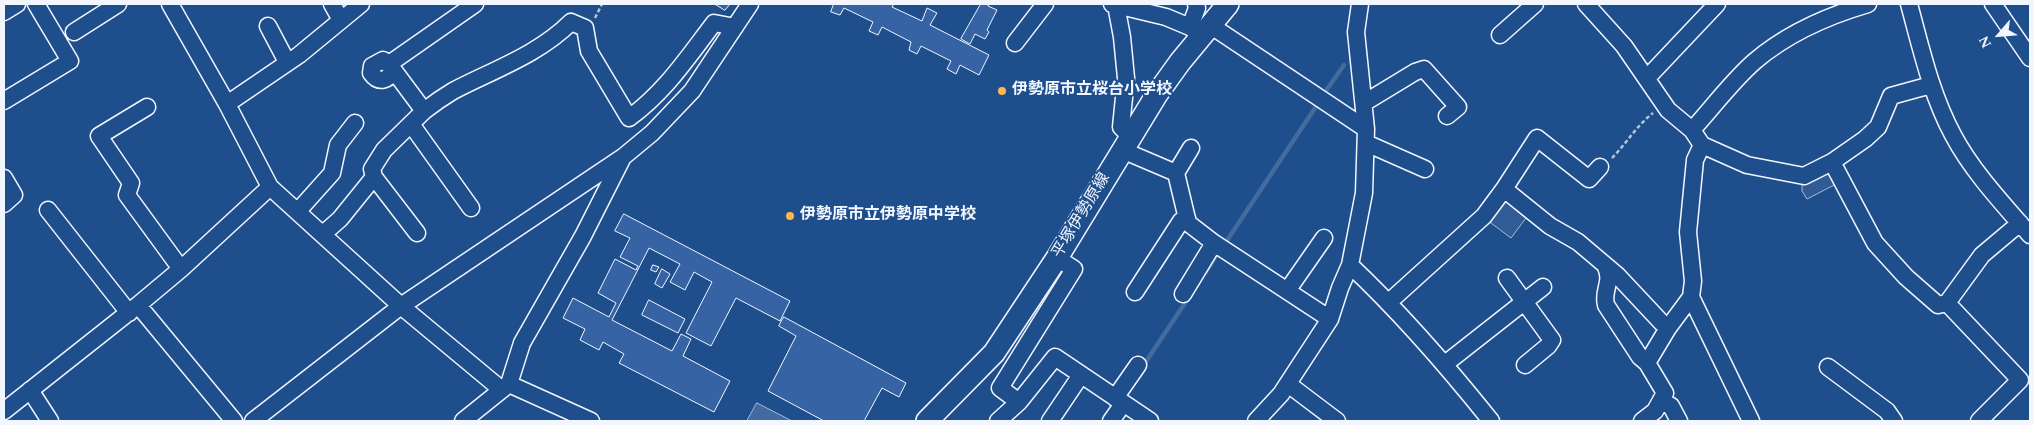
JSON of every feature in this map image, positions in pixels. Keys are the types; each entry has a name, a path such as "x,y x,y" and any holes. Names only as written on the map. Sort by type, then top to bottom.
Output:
{"main road":[{"name":"平塚伊勢原線","path":"927,421 994,353 1057,258 1126,143 1200,29 1228,4"}],"street":[{"path":"4,12 17,4"},
{"path":"4,101 70,61 36,4"},
{"path":"74,32 118,4"},
{"path":"170,4 227,104 270,186 401,306 505,387 591,421"},
{"path":"332,4 341,20"},
{"path":"227,104 287,62 361,4"},
{"path":"424,111 389,64 475,4"},
{"path":"253,421 401,306 623,157 652,133 692,91 750,4"},
{"path":"1015,43 1045,4"},
{"path":"1176,173 1126,143 1121,126 1126,78 1122,37 1114,4 1166,17 1200,29 1366,136 1425,169"},
{"path":"1196,4 1200,29"},
{"path":"1256,421 1288,384 1330,319 1350,265 1364,193 1366,136 1356,32 1360,4"},
{"path":"1500,35 1535,4"},
{"path":"1586,4 1624,46 1665,106 1692,130 1702,145 1747,165 1804,176 1832,162 1865,139 1878,127 1892,96 1930,85"},
{"path":"1647,78 1717,4"},
{"path":"1692,130 1754,62 1788,36 1840,12 1868,4"},
{"path":"1832,162 1875,243 1906,277 1938,305 1947,303 1982,255 2025,229 1973,166 1958,143 1930,85 1909,4"},
{"path":"1994,4 2030,58"},
{"path":"417,233 374,176 372,168 384,150 424,111 451,92 538,49 560,33 571,22 585,28 589,51 629,118 647,105 671,81 714,23 735,27"},
{"path":"268,26 287,62"},
{"path":"1364,103 1424,69 1456,109"},
{"path":"146,107 99,136 131,183 127,195 181,269"},
{"path":"298,210 332,173 334,138 355,123"},
{"path":"411,124 467,190 471,208"},
{"path":"1389,302 1484,216 1537,138 1586,185 1600,167"},
{"path":"1647,363 1668,328 1691,297 1693,281 1688,232 1695,160 1702,145"},
{"path":"1191,148 1176,173 1188,223 1214,243 1330,319"},
{"path":"463,421 505,387 522,343 583,236 623,157"},
{"path":"324,234 340,219 374,176"},
{"path":"4,178 14,195 4,204"},
{"path":"4,411 134,309 181,269 270,186"},
{"path":"1504,188 1565,241 1578,242 1617,275 1662,323"},
{"path":"48,210 234,421"},
{"path":"1135,292 1182,221 1187,218"},
{"path":"1287,290 1324,238"},
{"path":"1183,294 1214,243"},
{"path":"1019,402 1000,388 1074,269 1057,258"},
{"path":"1350,265 1389,302 1445,364 1490,421"},
{"path":"1606,267 1610,275 1604,298 1606,305 1640,357 1647,363 1665,393 1655,411 1642,421"},
{"path":"1507,278 1552,340 1548,346 1525,365"},
{"path":"1445,364 1543,287"},
{"path":"1691,297 1751,421"},
{"path":"1947,303 2020,380 1985,419"},
{"path":"998,421 1019,402 1055,357 1150,421"},
{"path":"1111,421 1138,365"},
{"path":"1828,367 1887,411 1894,421"},
{"path":"1050,421 1081,375"},
{"path":"1288,384 1337,421"},
{"path":"30,390 50,421"},
{"path":"1661,400 1671,406 1679,421"}],"path":[{"path":"1600,167 1606,164 1624,146 1644,120 1665,106"}],"shaded area":[{"path":"1832,171 1838,183 1807,199 1802,191 1802,183"},
{"path":"1504,197 1529,214 1511,238 1487,220"},
{"path":"757,403 792,421 747,421"}],"building":[{"path":"715,4 730,4 725,10"},
{"path":"834,4 894,4 892,7 922,21 927,8 937,13 930,25 989,55 979,75 960,65 956,74 947,69 951,61 921,46 917,54 909,50 911,42 882,27 878,35 869,31 873,22 844,8 840,15 831,12"},
{"path":"981,4 989,4 988,6 997,10 987,30 989,32 985,39 975,34 970,44 961,39"},
{"path":"624,214 790,301 780,321 736,298 711,346 686,333 712,282 694,272 685,290 670,282 680,264 649,248 612,320 672,351 681,334 691,339 683,356 730,381 714,412 619,363 624,354 603,342 599,350 580,340 585,329 563,318 573,298 609,317 616,303 598,293 615,259 636,270 638,266 620,257 630,238 615,231"},
{"path":"653,265 659,267 656,272 651,270"},
{"path":"662,269 670,274 662,288 655,284"},
{"path":"649,300 685,319 678,333 642,315"},
{"path":"784,317 906,383 899,397 882,388 864,421 824,421 768,391 796,336 779,326"}],"waterway":[{"path":"1323,95 1344,65"},
{"path":"1224,245 1319,102"},
{"path":"1206,272 1219,251"},
{"path":"1143,366 1189,297"}],"place":[{"name":"伊勢原市立桜台小学校","path":"1002,91"},
{"name":"伊勢原市立伊勢原中学校","path":"790,216"}]}
